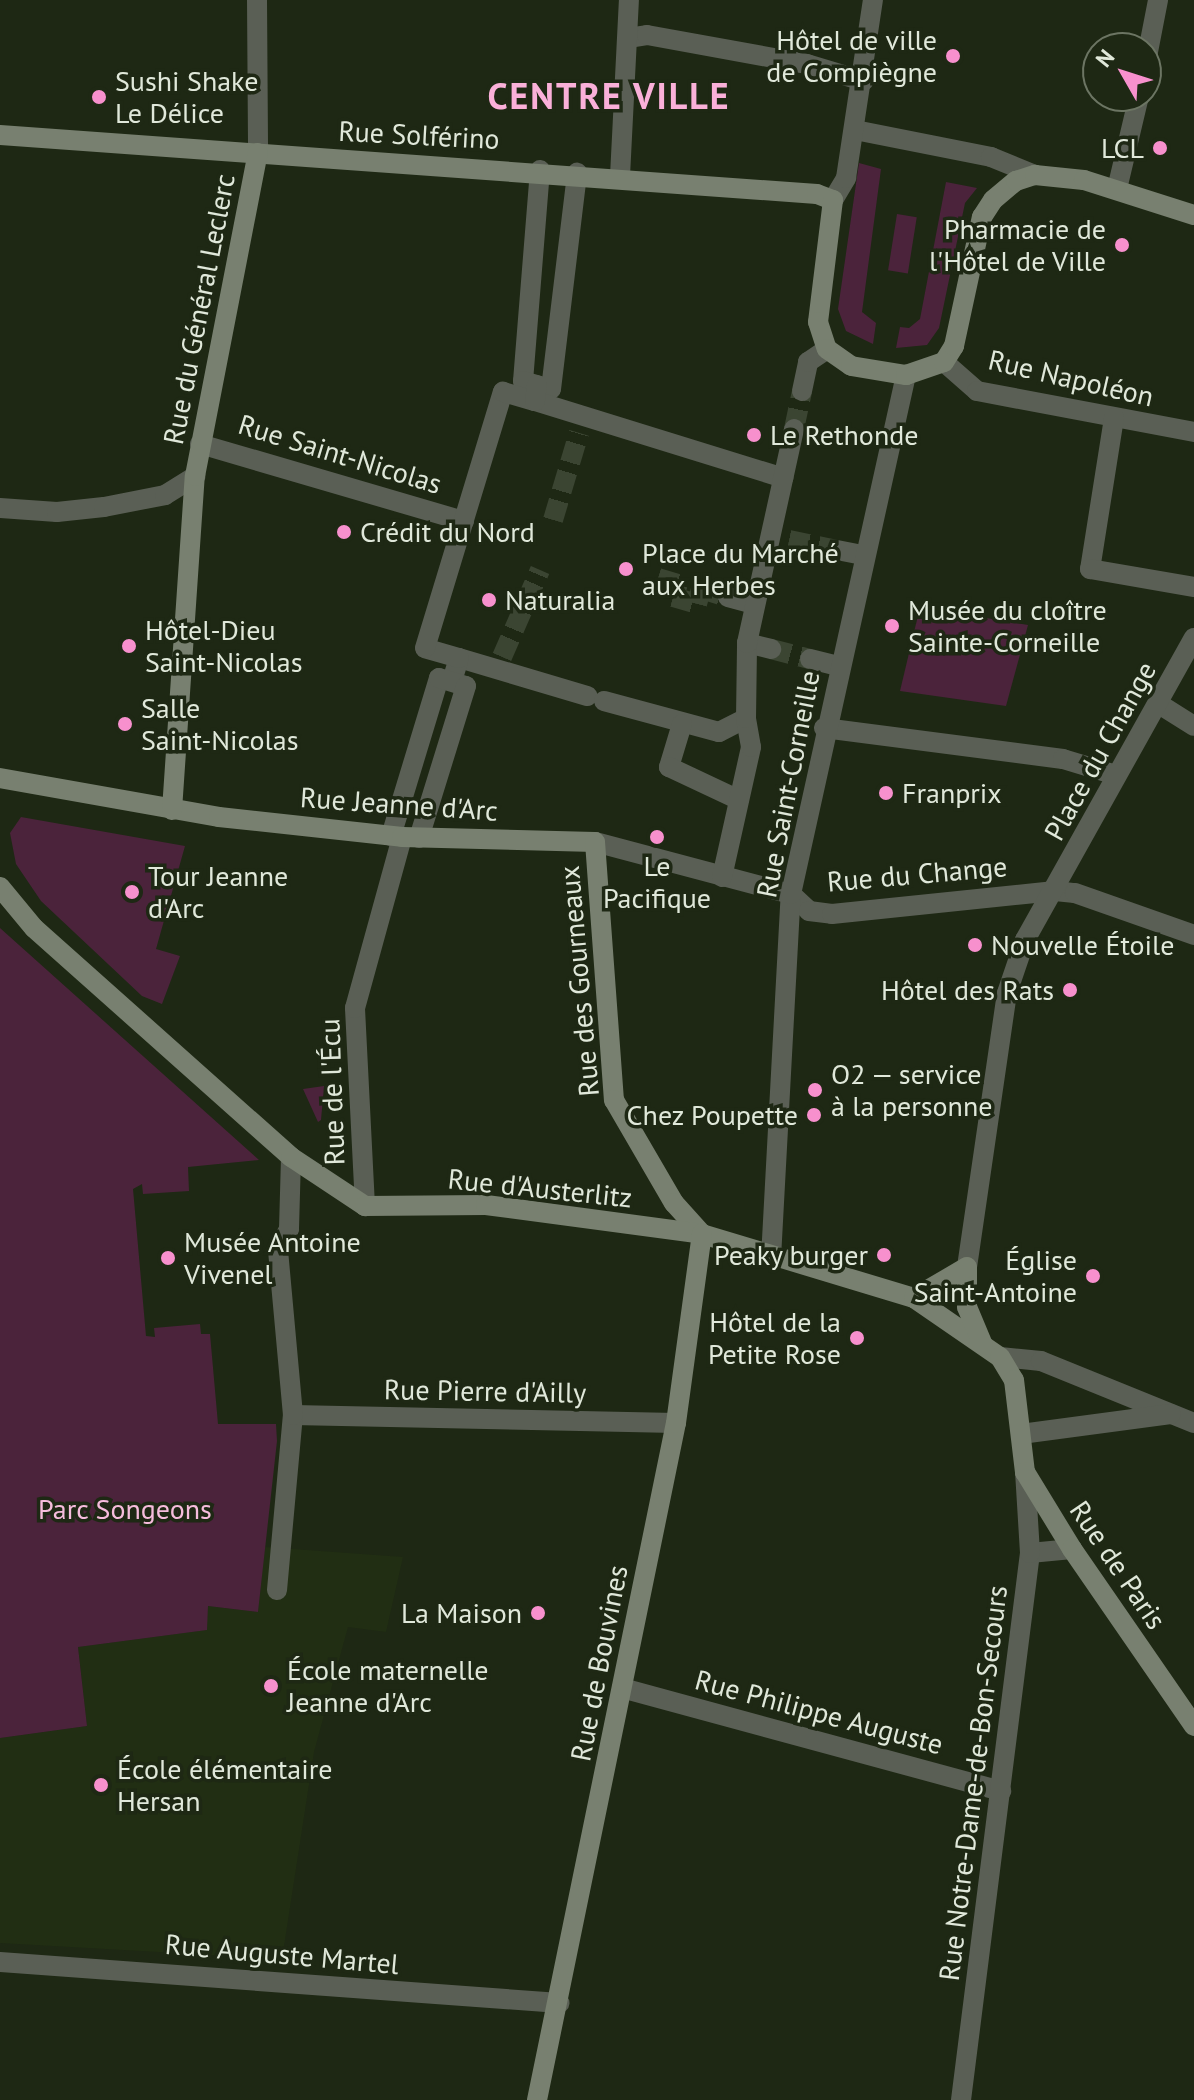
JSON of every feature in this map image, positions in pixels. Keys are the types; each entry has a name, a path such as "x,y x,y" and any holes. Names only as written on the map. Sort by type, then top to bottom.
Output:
{"street":[{"path":"257,0 258,153"},
{"path":"620,176 629,0"},
{"path":"873,0 846,178 833,200 818,322 827,349 851,366 906,375 944,362 954,346 982,217 1003,189 1035,175"},
{"path":"1152,32 1158,0"},
{"path":"628,38 647,35 807,64 863,81"},
{"path":"1117,189 1135,112"},
{"path":"855,130 980,154 1035,175 1117,189 1194,215"},
{"name":"Rue Solférino","path":"0,135 791,188 833,200"},
{"name":"Rue du Général Leclerc","path":"172,810 195,476 258,153"},
{"path":"540,170 523,381 582,425 783,478"},
{"path":"577,173 551,389 536,393 503,392 425,648 682,724 719,732 746,718"},
{"path":"802,391 808,362 827,349"},
{"name":"Rue Napoléon","path":"944,362 977,391 1194,432"},
{"name":"Rue Saint-Corneille","path":"771,1258 791,894 824,728 906,375"},
{"path":"1114,418 1090,569 1194,587"},
{"path":"722,877 751,747 746,718 747,643 755,604 780,539 783,478 794,429"},
{"name":"Rue Saint-Nicolas","path":"200,444 464,521"},
{"path":"0,508 57,512 104,507 165,495 195,476"},
{"path":"837,550 863,555"},
{"path":"728,597 755,604"},
{"name":"Place du Change","path":"967,1267 1007,993 1025,940 1194,638"},
{"path":"747,643 771,649"},
{"path":"502,657 555,679 554,686"},
{"path":"452,681 459,658"},
{"path":"810,659 838,666"},
{"path":"439,678 466,686 404,837 439,678"},
{"path":"1159,704 1194,726"},
{"path":"682,724 669,767 739,800"},
{"path":"824,728 1063,759 1116,775"},
{"name":"Rue Jeanne d'Arc","path":"0,778 219,817 404,837 595,842 791,894"},
{"name":"Rue de l'Écu","path":"365,1206 355,1008 404,837"},
{"name":"Rue des Gourneaux","path":"595,842 614,1100 674,1203 702,1234"},
{"path":"0,887 34,928 291,1157 365,1206"},
{"name":"Rue du Change","path":"791,894 809,911 832,914 1055,891 1075,893 1194,935"},
{"path":"277,1590 293,1415 278,1249 289,1229 291,1157"},
{"name":"Rue d'Austerlitz","path":"365,1206 486,1205 702,1234 771,1258 914,1298 992,1351"},
{"name":"Rue de Bouvines","path":"537,2100 676,1423 702,1234"},
{"path":"914,1298 967,1267"},
{"path":"967,1267 967,1307 992,1351 1014,1380 1025,1472"},
{"path":"992,1351 1041,1361 1194,1423"},
{"path":"1021,1434 1171,1414"},
{"name":"Rue Pierre d'Ailly","path":"293,1415 676,1423"},
{"name":"Rue de Paris","path":"1025,1472 1072,1549 1194,1726"},
{"name":"Rue Notre-Dame-de-Bon-Secours","path":"961,2100 1030,1553 1025,1472"},
{"path":"1030,1553 1072,1549"},
{"name":"Rue Philippe Auguste","path":"622,1688 1001,1791"},
{"name":"Rue Auguste Martel","path":"0,1962 559,2003"}],"shaded area":[{"name":"École élémentaire Hersan","path":"265,1547 403,1557 386,1632 348,1627 314,1752 282,1959 0,1943 0,1738 87,1726 78,1647 206,1630 208,1606 258,1612"}],"green space":[{"path":"859,163 881,169 862,312 876,323 873,344 846,331 838,309"},
{"path":"946,182 977,188 965,203 939,328 927,345 896,348 900,327 909,328 920,319"},
{"path":"897,214 917,217 908,273 888,270"},
{"path":"920,607 1028,625 1006,706 900,691"},
{"path":"21,817 185,846 156,949 180,956 162,1004 142,996 41,901 16,864 10,833"},
{"name":"Parc Songeons","path":"0,928 259,1160 188,1167 189,1191 143,1194 142,1184 133,1189 146,1336 155,1337 154,1328 200,1324 201,1334 210,1334 218,1424 276,1424 277,1441 258,1612 208,1606 207,1630 78,1647 87,1726 0,1738"},
{"path":"324,1086 321,1120 318,1122 303,1089"}],"tunnel":[{"path":"794,429 802,391"},
{"path":"553,520 579,433"},
{"path":"789,540 837,550"},
{"path":"502,657 540,570"},
{"path":"658,578 678,584 673,597 697,604 701,589 728,597"},
{"path":"771,649 810,659"}],"place":[{"name":"Hôtel de ville de Compiègne","path":"953,56"},
{"name":"Sushi Shake Le Délice","path":"99,97"},
{"name":"LCL","path":"1160,148"},
{"name":"Pharmacie de l'Hôtel de Ville","path":"1122,245"},
{"name":"Le Rethonde","path":"754,435"},
{"name":"Crédit du Nord","path":"344,532"},
{"name":"Place du Marché aux Herbes","path":"626,569"},
{"name":"Naturalia","path":"489,600"},
{"name":"Musée du cloître Sainte-Corneille","path":"892,626"},
{"name":"Hôtel-Dieu Saint-Nicolas","path":"129,646"},
{"name":"Salle Saint-Nicolas","path":"125,724"},
{"name":"Franprix","path":"886,793"},
{"name":"Le Pacifique","path":"657,837"},
{"name":"Tour Jeanne d'Arc","path":"132,892"},
{"name":"Nouvelle Étoile","path":"975,945"},
{"name":"Hôtel des Rats","path":"1070,990"},
{"name":"O2 — service à la personne","path":"815,1090"},
{"name":"Chez Poupette","path":"814,1115"},
{"name":"Peaky burger","path":"884,1255"},
{"name":"Musée Antoine Vivenel","path":"168,1258"},
{"name":"Église Saint-Antoine","path":"1093,1276"},
{"name":"Hôtel de la Petite Rose","path":"857,1338"},
{"name":"La Maison","path":"538,1613"},
{"name":"École maternelle Jeanne d'Arc","path":"271,1686"},
{"name":"École élémentaire Hersan","path":"101,1785"}],"district":[{"name":"CENTRE VILLE","path":"609,96"}]}
